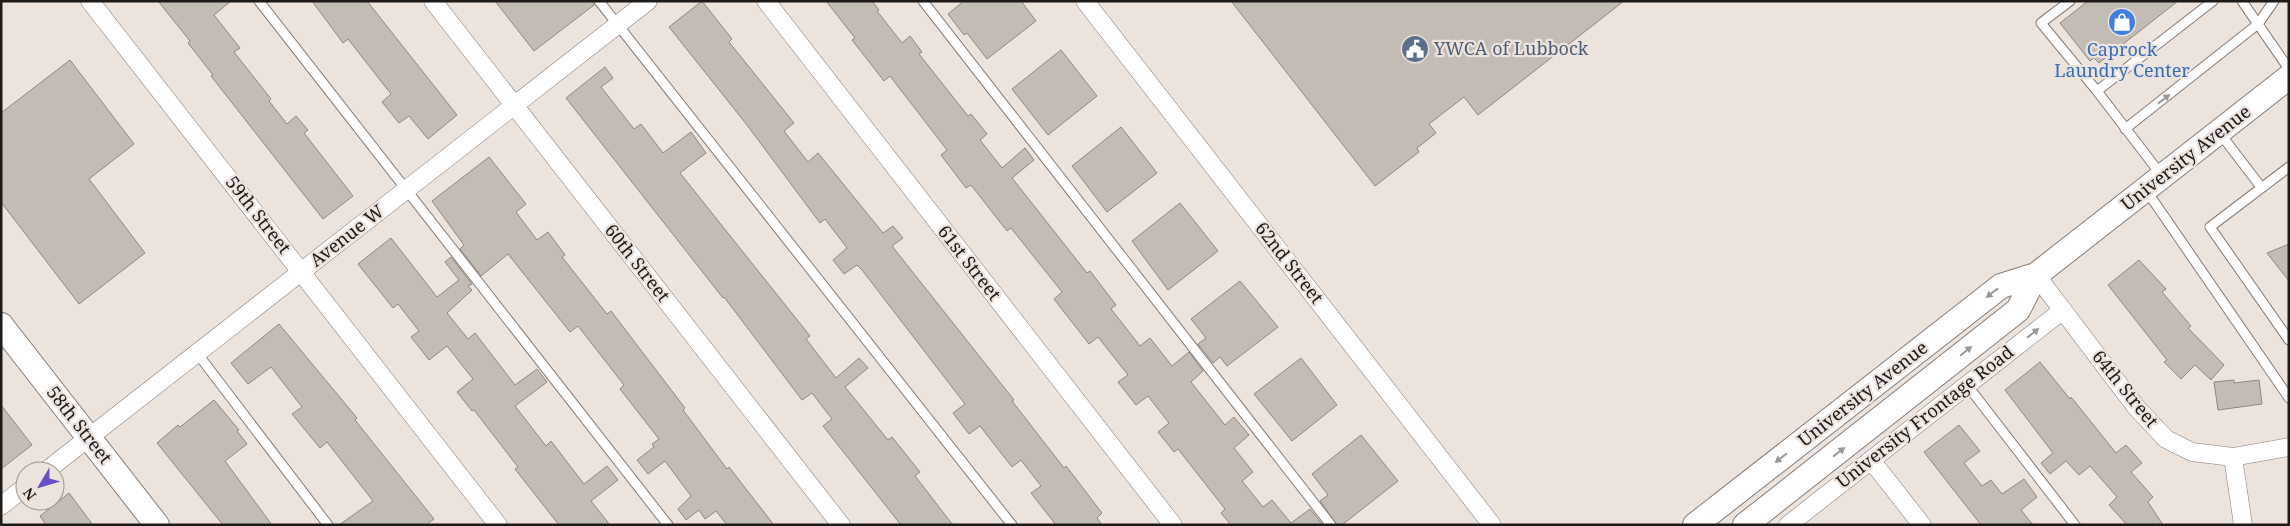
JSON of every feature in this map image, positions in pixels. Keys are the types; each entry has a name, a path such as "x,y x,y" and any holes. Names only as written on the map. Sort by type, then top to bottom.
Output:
{"main road":[{"name":"University Avenue","path":"1695,525 2001,286 2036,275 2289,77"},
{"name":"University Avenue","path":"1745,525 2018,310 2036,275"},
{"name":"58th Street","path":"1,325 157,525"}],"street":[{"name":"59th Street","path":"90,1 498,525"},
{"name":"60th Street","path":"433,1 841,525"},
{"name":"Avenue W","path":"59,461 648,1"},
{"name":"61st Street","path":"766,1 1173,525"},
{"name":"62nd Street","path":"1085,1 1492,525"},
{"name":"64th Street","path":"2036,275 2136,407 2166,439 2192,452 2233,457 2289,447"},
{"name":"University Frontage Road","path":"1788,525 2062,310"},
{"path":"2233,457 2243,525"},
{"path":"1871,460 1922,525"},
{"path":"1,506 15,495"}],"lane":[{"path":"259,1 668,525"},
{"path":"600,1 1012,525"},
{"path":"923,1 1331,525"},
{"path":"2070,1 2041,23 2125,129 2154,183 2289,398"},
{"path":"2097,92 2213,1"},
{"path":"2242,1 2289,69"},
{"path":"2125,129 2258,24 2274,1"},
{"path":"2219,132 2261,187"},
{"path":"2289,167 2210,227 2289,340"},
{"path":"197,353 328,525"},
{"path":"1967,385 2075,525"}],"building":[{"path":"158,1 231,1 214,15 240,48 234,52 271,99 269,101 287,124 296,116 308,130 304,133 353,196 323,219 211,76 213,75 188,43 190,41"},
{"path":"312,1 367,1 457,115 428,139 409,116 399,123 382,102 391,94 348,39 343,43"},
{"path":"495,1 593,1 594,5 534,51"},
{"path":"702,1 732,39 729,42 794,123 784,131 808,162 818,153 883,233 893,226 903,238 892,246 1014,400 1012,401 1064,468 1066,466 1102,513 1097,518 1102,525 1056,525 1031,493 1041,486 1021,460 1012,467 980,426 969,434 953,413 965,404 862,270 857,265 844,274 833,260 847,248 825,219 820,223 747,125 669,27"},
{"path":"826,1 872,1 879,10 877,11 902,43 910,36 922,52 919,54 968,116 971,114 987,134 980,140 1002,168 1025,148 1034,160 1012,178 1087,273 1090,271 1116,305 1111,309 1140,346 1150,338 1172,366 1189,352 1203,371 1191,382 1225,425 1234,417 1249,435 1234,448 1253,472 1242,481 1263,507 1272,500 1291,523 1310,509 1323,525 1231,525 1221,513 1225,509 1178,449 1174,452 1158,432 1169,423 1148,396 1136,405 1118,382 1128,375 1098,337 1089,344 1054,299 1062,292 1011,228 1007,231 971,185 966,188 941,155 947,150 890,76 884,81 852,40 855,38"},
{"path":"964,1 1021,1 1036,21 987,59 967,33 964,35 948,14"},
{"name":"YWCA of Lubbock","path":"1231,1 1624,1 1478,115 1464,97 1429,124 1436,133 1417,148 1419,152 1375,186"},
{"path":"2088,1 2178,1 2099,63 2094,58 2090,61 2060,23"},
{"path":"1061,50 1097,96 1048,135 1012,89"},
{"path":"70,60 134,144 89,179 145,253 79,304 1,202 1,113"},
{"path":"605,67 613,78 601,87 634,129 641,124 663,153 691,132 706,153 680,173 810,336 806,339 836,378 859,358 868,368 845,387 888,440 892,437 920,472 915,476 953,525 901,525 823,426 832,419 812,393 802,400 724,297 566,98"},
{"path":"1121,127 1157,173 1107,212 1072,166"},
{"path":"489,157 526,204 516,212 537,240 548,232 565,255 562,257 607,314 611,311 685,408 683,410 727,469 729,467 774,525 727,525 716,511 705,519 699,510 686,520 678,509 691,496 665,461 648,474 637,460 654,447 652,444 659,439 620,389 624,385 578,326 570,332 508,254 481,276 460,249 464,245 432,201"},
{"path":"1180,203 1218,251 1168,290 1132,241"},
{"path":"391,238 437,297 459,280 445,262 451,257 472,284 468,286 472,290 447,313 468,339 475,333 515,385 537,369 547,382 515,406 546,446 551,441 584,484 607,466 618,480 591,501 610,525 559,525 515,469 518,467 474,410 472,411 457,392 473,379 447,346 429,360 411,337 419,331 398,304 393,308 358,264"},
{"path":"2289,244 2289,281 2267,253"},
{"path":"2139,260 2166,289 2162,292 2191,326 2188,328 2224,365 2211,380 2195,365 2181,379 2164,362 2167,360 2108,285"},
{"path":"1240,281 1278,327 1227,366 1220,357 1213,363 1198,344 1206,338 1191,319"},
{"path":"279,324 357,418 355,420 434,519 426,525 339,525 373,501 327,442 320,448 292,414 302,407 271,367 248,384 231,363"},
{"path":"1301,358 1337,405 1292,441 1254,394"},
{"path":"2040,362 2116,453 2126,445 2142,463 2131,472 2153,497 2148,502 2163,525 2127,525 2109,505 2117,497 2090,466 2079,475 2066,461 2050,474 2041,463 2053,453 2005,390"},
{"path":"2234,380 2234,383 2259,380 2262,404 2218,410 2214,382"},
{"path":"214,400 239,430 237,431 247,444 225,461 272,525 223,525 157,443 178,425 180,427"},
{"path":"1,405 32,445 1,469"},
{"path":"1959,425 1980,451 1964,463 1982,486 1991,480 2002,494 2024,479 2037,497 2021,510 2033,525 1981,525 1924,452"},
{"path":"1361,435 1398,481 1342,525 1337,525 1320,501 1328,495 1312,474"},
{"path":"69,493 93,525 46,525 40,516 46,511 65,511 65,496"}],"place":[{"name":"Caprock Laundry Center","path":"2122,22"},
{"name":"YWCA of Lubbock","path":"1415,49"}]}
